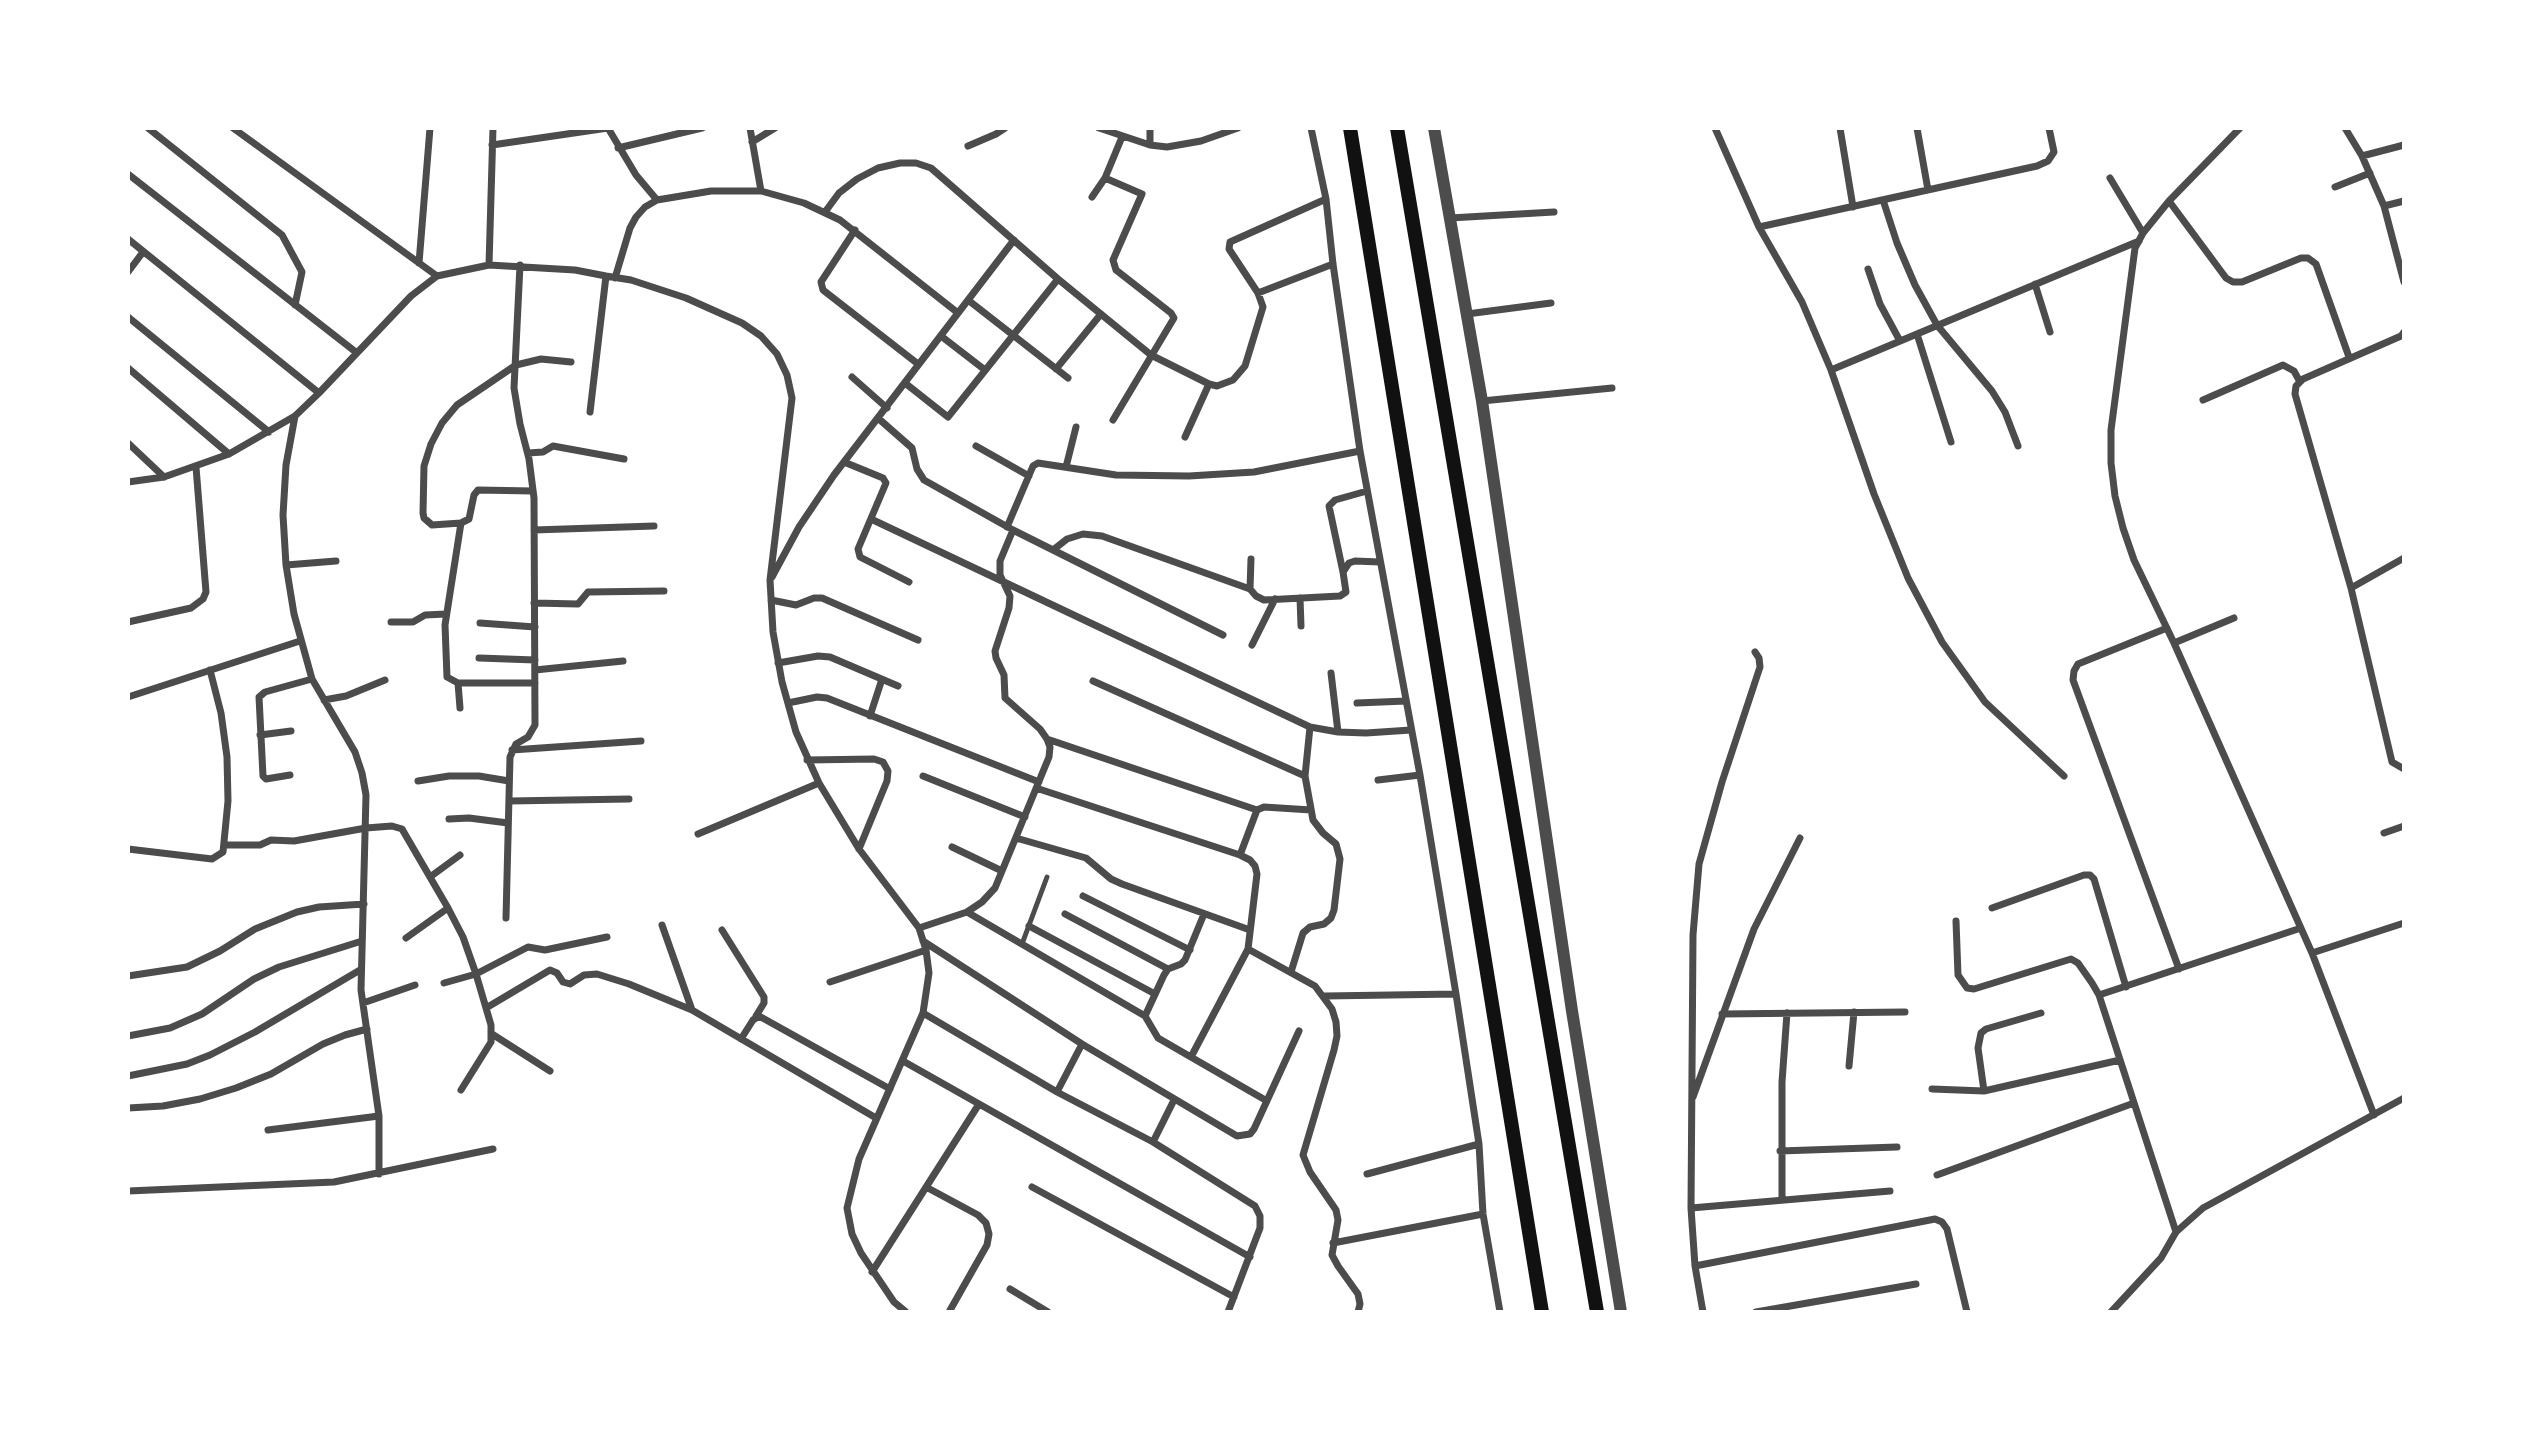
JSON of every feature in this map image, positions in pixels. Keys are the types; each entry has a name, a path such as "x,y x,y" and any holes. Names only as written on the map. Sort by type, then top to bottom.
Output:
{"main road":[{"path":"1350,128 1542,1312"},
{"path":"1397,128 1597,1312"}],"street":[{"path":"148,128 282,235 302,272 295,305"},
{"path":"233,128 242,131 437,276"},
{"path":"419,264 430,128"},
{"path":"489,265 493,128"},
{"path":"492,145 608,128 636,175 657,200"},
{"path":"618,148 702,128"},
{"path":"750,128 761,191"},
{"path":"752,142 775,128"},
{"path":"968,146 1005,128"},
{"path":"1099,128 1150,145 1184,146 1238,128"},
{"path":"1150,128 1150,145"},
{"path":"1311,128 1326,199 1360,451 1420,775 1456,993 1479,1144 1483,1214 1500,1312"},
{"path":"1434,128 1482,401 1572,1012 1621,1312"},
{"path":"1715,128 1759,227 1802,302 1831,370 1874,494 1908,578 1942,642 1985,702 2064,776"},
{"path":"1840,128 1853,207"},
{"path":"1917,128 1928,190"},
{"path":"1759,227 2037,166 2048,161 2054,152 2049,128"},
{"path":"2240,128 2169,201 2135,248 2113,408 2111,463 2115,496 2134,560 2174,643 2312,953 2374,1115"},
{"path":"2345,128 2362,156 2384,206 2404,282"},
{"path":"1092,197 1105,178 1122,137"},
{"path":"2362,156 2404,145"},
{"path":"825,212 839,193 878,168 900,163 931,167 1058,279 1151,355 1209,384 1224,384 1233,380 1245,366 1263,307 1258,293 1229,249 1230,242 1326,199"},
{"path":"2335,187 2370,173"},
{"path":"128,174 357,353"},
{"path":"1105,178 1140,192 1142,198 1113,264 1118,272 1173,315 1173,321 1113,420"},
{"path":"2110,178 2141,237"},
{"path":"615,278 629,228 645,206 657,200 711,191 761,191 804,203 855,230 958,313"},
{"path":"1884,200 1906,264 1937,325 1992,391 2005,412 2018,446"},
{"path":"2169,201 2225,278 2233,282 2242,282 2301,258 2308,258 2316,264 2349,357"},
{"path":"2384,206 2404,201"},
{"path":"1450,218 1554,212"},
{"path":"855,230 821,282 823,290 918,364"},
{"path":"1831,370 2141,237"},
{"path":"128,239 319,393"},
{"path":"770,580 799,527 844,462 1014,240"},
{"path":"128,272 143,252"},
{"path":"1258,293 1333,264"},
{"path":"128,482 164,477 229,454 295,416 411,296 437,276 489,265 575,270 686,298 742,323 761,336 777,354 787,375 792,398 770,580 778,663 788,703 807,760 819,783 859,849 919,928 926,950 929,973 923,1013 859,1159 847,1209 852,1234 872,1272 894,1302 906,1312"},
{"path":"506,918 512,750 516,744 528,737 535,726 533,491 514,388 520,265"},
{"path":"1868,269 1880,304 1900,341"},
{"path":"590,412 606,276"},
{"path":"905,383 948,417 1058,279"},
{"path":"2035,284 2050,332"},
{"path":"968,300 1068,378"},
{"path":"1467,314 1551,303"},
{"path":"1056,369 1101,314"},
{"path":"128,317 269,432"},
{"path":"2404,332 2401,336 2349,357 2300,382 2295,394 2351,588 2392,762 2404,769"},
{"path":"1917,334 1951,442"},
{"path":"941,336 985,370"},
{"path":"533,491 478,490 474,495 469,519 461,523 432,524 424,518 424,466 442,423 457,405 516,365 541,359 571,362"},
{"path":"2203,400 2283,365 2294,371 2300,382"},
{"path":"128,368 229,454"},
{"path":"852,377 887,408"},
{"path":"1185,437 1209,384"},
{"path":"1482,401 1612,388"},
{"path":"295,416 286,465 283,515 286,565 300,641 312,679 345,732 359,762 366,795 360,970 379,1116 379,1174"},
{"path":"879,419 912,448 917,469 924,480 1010,528 1223,635"},
{"path":"1066,467 1076,427"},
{"path":"128,443 164,477"},
{"path":"528,453 543,452 553,446 624,459"},
{"path":"976,446 1029,476"},
{"path":"919,928 967,912 982,902 995,888 1049,757 1050,747 1040,729 1005,698 1004,675 998,665 995,650 1009,608 1010,596 1000,575 1000,561 1033,466 1038,463 1116,475 1196,476 1254,472 1360,451"},
{"path":"844,462 883,478 886,483 858,549 860,557 909,582"},
{"path":"128,622 191,608 203,599 206,592 195,467"},
{"path":"1053,550 1067,539 1083,534 1102,536 1250,589 1264,600 1344,594 1347,588 1329,506 1335,500 1367,491"},
{"path":"871,519 1310,727 1366,733 1412,730"},
{"path":"461,523 446,614 447,677 458,683 535,683"},
{"path":"534,530 654,526"},
{"path":"2351,588 2404,558"},
{"path":"1250,589 1251,559"},
{"path":"286,565 336,561"},
{"path":"1343,572 1349,563 1355,561 1380,562"},
{"path":"534,603 578,604 588,592 664,591"},
{"path":"771,600 796,605 822,598 918,640"},
{"path":"1300,598 1301,626"},
{"path":"1252,645 1275,599"},
{"path":"391,622 413,622 425,615 446,614"},
{"path":"2174,643 2234,618"},
{"path":"480,623 535,627"},
{"path":"2167,628 2078,664 2073,680 2179,968"},
{"path":"128,697 300,641"},
{"path":"1703,1312 1690,1208 1693,935 1699,864 1722,782 1760,667 1755,652"},
{"path":"778,663 818,656 830,657 898,686"},
{"path":"478,658 535,660"},
{"path":"535,670 623,661"},
{"path":"128,849 212,859 223,852 228,802 227,757 221,713 210,670"},
{"path":"1331,673 1338,732"},
{"path":"290,775 266,779 263,776 258,700 261,693 312,679"},
{"path":"324,700 366,690 385,680"},
{"path":"870,716 882,680"},
{"path":"1093,681 1305,776"},
{"path":"458,683 460,708"},
{"path":"788,703 817,697 1038,785 1250,860 1257,874 1248,949 1191,1058"},
{"path":"1357,703 1406,701"},
{"path":"1291,971 1303,933 1310,927 1324,924 1335,910 1339,851 1336,844 1317,827 1311,810 1305,776 1310,727"},
{"path":"260,735 291,731"},
{"path":"1047,739 1257,810 1264,807 1311,810"},
{"path":"512,750 641,741"},
{"path":"807,760 874,759 883,762 888,771 887,780 859,849"},
{"path":"1378,780 1420,775"},
{"path":"418,781 449,776 479,776 509,781"},
{"path":"923,776 1025,817"},
{"path":"698,834 819,783"},
{"path":"509,801 629,799"},
{"path":"1240,855 1257,810"},
{"path":"449,820 469,818 508,823"},
{"path":"224,845 257,846 271,839 294,841 366,828 392,826 402,829 448,908 476,974 492,1034 491,1042 461,1090"},
{"path":"2384,833 2404,826"},
{"path":"1016,838 1086,858 1111,879 1250,930"},
{"path":"1690,1105 1754,929 1800,838"},
{"path":"951,847 1002,871"},
{"path":"430,877 460,855"},
{"path":"1992,908 2084,874 2090,875 2094,879 2126,986"},
{"path":"1083,895 1189,950"},
{"path":"128,976 187,967 212,956 255,929 297,912 319,907 364,904"},
{"path":"405,938 448,908"},
{"path":"967,912 1144,1016 1158,1038 1267,1101"},
{"path":"1065,914 1168,970"},
{"path":"1144,1016 1168,970 1181,964 1204,914"},
{"path":"1956,921 1958,975 1966,988 1974,989 2071,959 2078,963 2099,995 2176,1232"},
{"path":"2312,953 2404,923"},
{"path":"662,925 692,1010"},
{"path":"1029,926 1155,994"},
{"path":"2099,995 2301,928"},
{"path":"722,930 764,997 764,1003 741,1039"},
{"path":"444,983 476,974 528,947 545,950 607,937"},
{"path":"128,1036 170,1028 202,1014 254,979 279,967 362,941"},
{"path":"923,941 1082,1044 1237,1136 1250,1134 1299,1031"},
{"path":"1248,949 1315,986 1325,996 1334,1015 1337,1036 1303,1155 1310,1171 1336,1210 1338,1220 1333,1243 1334,1261 1358,1294 1360,1304 1357,1312"},
{"path":"830,982 926,950"},
{"path":"128,1076 187,1064 210,1055 255,1032 360,970"},
{"path":"486,1008 550,970 557,973 567,984 593,973 629,984 692,1010 876,1118"},
{"path":"363,1003 415,985"},
{"path":"1325,996 1456,993"},
{"path":"1849,1066 1854,1012"},
{"path":"1722,1014 1905,1012"},
{"path":"923,1013 1057,1091 1153,1142 1255,1206 1260,1216 1260,1228 1228,1312"},
{"path":"1782,1199 1780,1151 1787,1013"},
{"path":"1984,1091 1978,1048 1980,1033 2041,1013"},
{"path":"756,1016 890,1089"},
{"path":"128,1108 163,1106 236,1088 271,1074 323,1044 367,1029"},
{"path":"492,1034 550,1070"},
{"path":"1057,1091 1082,1044"},
{"path":"1932,1089 1984,1091 2120,1060"},
{"path":"903,1062 1250,1257"},
{"path":"2111,1312 2161,1258 2176,1232 2203,1208 2404,1098"},
{"path":"1153,1142 1174,1100"},
{"path":"1937,1175 2134,1102"},
{"path":"872,1272 979,1104"},
{"path":"268,1130 379,1116"},
{"path":"1367,1174 1479,1144"},
{"path":"1780,1151 1897,1147"},
{"path":"128,1191 310,1184 379,1174 493,1149"},
{"path":"926,1187 978,1215 986,1223 989,1234 987,1245 949,1312"},
{"path":"1031,1187 1234,1297"},
{"path":"1690,1208 1889,1191"},
{"path":"1333,1243 1483,1214"},
{"path":"1696,1266 1935,1219 1947,1228 1966,1312"},
{"path":"1756,1312 1916,1284"},
{"path":"1010,1289 1048,1312"}],"lane":[{"path":"1022,944 1047,877"}]}
